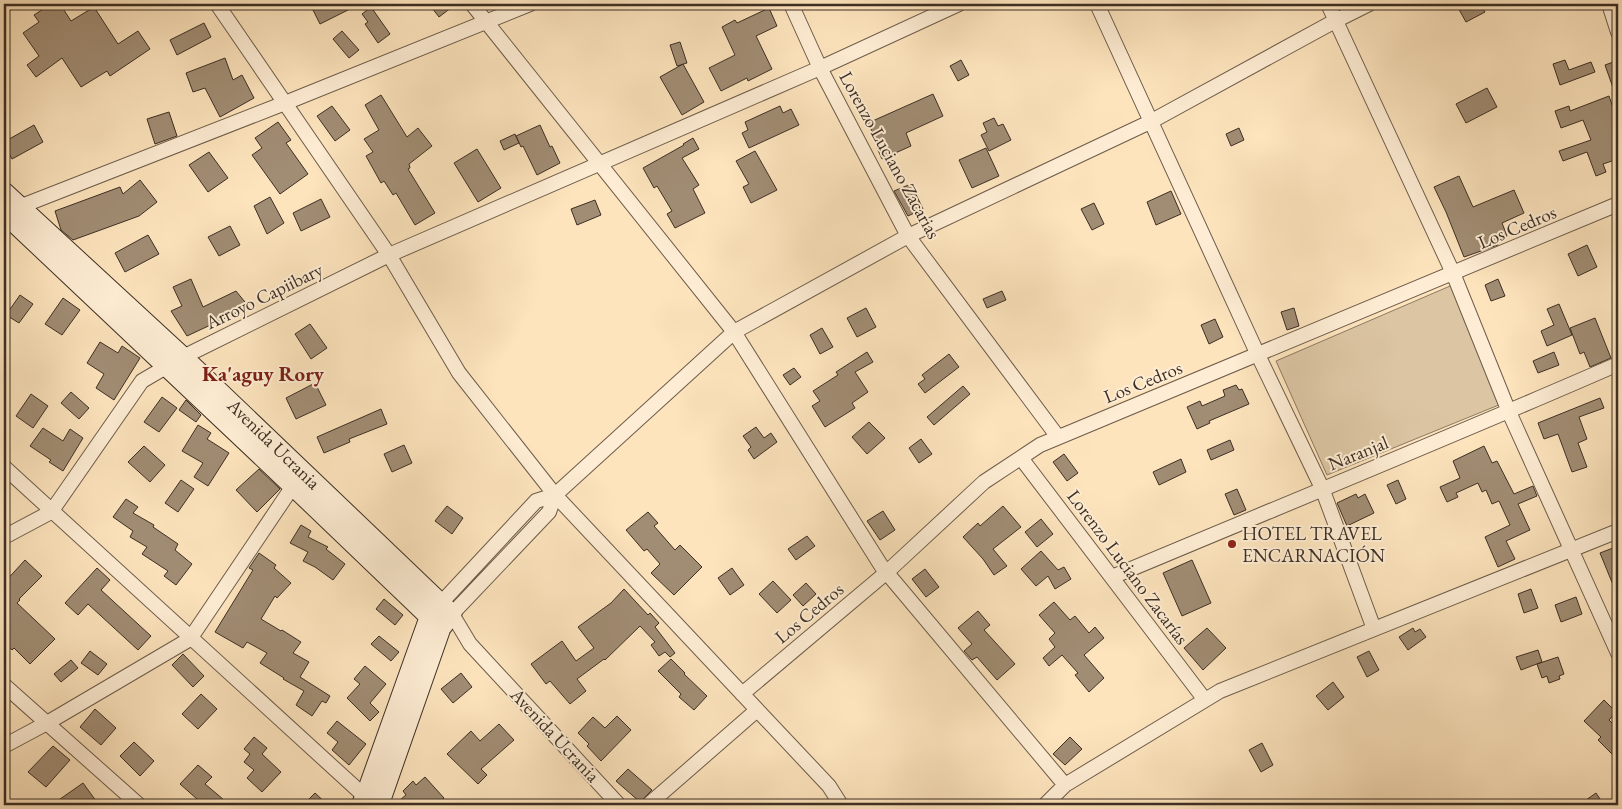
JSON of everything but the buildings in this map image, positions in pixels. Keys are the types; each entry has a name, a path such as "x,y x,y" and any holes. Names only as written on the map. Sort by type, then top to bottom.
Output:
{"main road":[{"name":"Avenida Ucrania","path":"4,192 9,211 175,361 441,616"},
{"path":"370,803 441,616"}],"street":[{"path":"217,4 390,255 458,373 555,495 829,786 841,805"},
{"path":"472,4 734,332 887,572 1065,785"},
{"path":"9,211 285,103 530,4"},
{"name":"Lorenzo Luciano Zacarias","path":"791,4 820,68 908,236 1058,438"},
{"name":"Arroyo Capiibary","path":"4,537 51,512 142,381 175,361 390,255 820,68 959,4"},
{"path":"1097,4 1258,355 1322,488 1374,629"},
{"path":"1328,4 1453,274 1509,412 1618,653"},
{"path":"441,616 536,501 555,495 734,332 908,236 1150,122 1369,4"},
{"path":"1610,4 1618,32"},
{"name":"Los Cedros","path":"742,694 887,572 984,482 1040,445 1618,204"},
{"name":"Naranjal","path":"1112,577 1322,488 1509,412 1618,364"},
{"name":"Lorenzo Luciano Zacarías","path":"1021,458 1205,700"},
{"path":"4,467 370,803"},
{"path":"4,746 47,723 190,639 299,480"},
{"path":"1045,805 1065,785 1220,691 1618,531"},
{"name":"Avenida Ucrania","path":"441,616 470,644 619,805"},
{"path":"4,685 139,805"},
{"path":"648,805 757,710"}],"shaded area":[{"path":"1457,283 1511,400 1327,475 1276,361"}],"place":[{"name":"HOTEL TRAVEL ENCARNACIÓN","path":"1232,544"}],"district":[{"name":"Ka'aguy Rory","path":"263,373"}]}
